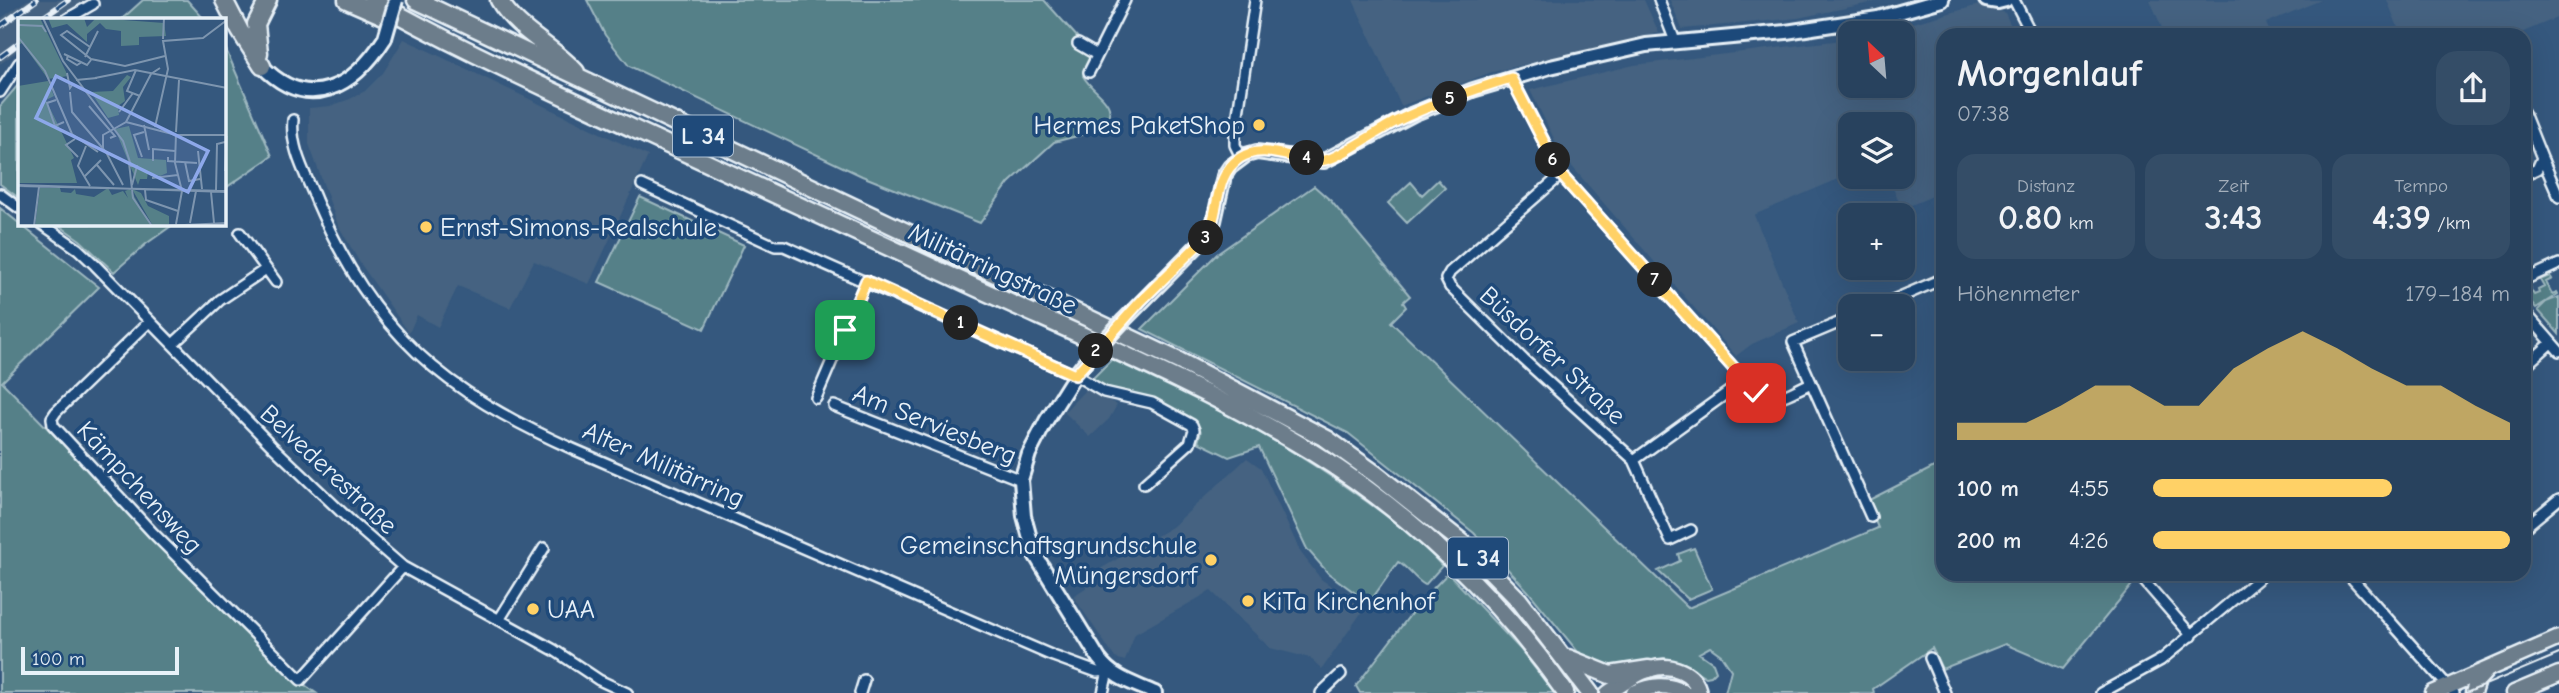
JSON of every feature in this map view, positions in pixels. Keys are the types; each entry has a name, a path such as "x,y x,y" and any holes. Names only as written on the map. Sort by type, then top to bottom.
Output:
{"highway":[{"path":"224,0 262,66"},
{"path":"262,66 256,44 256,24 268,0"},
{"name":"L 34","path":"347,0 377,15 418,26"},
{"name":"Militärringstraße","path":"372,0 418,26 681,151 1166,374 1313,453 1392,508 1457,567 1538,653 1566,693"},
{"name":"Militärringstraße","path":"416,0 1179,361 1327,439 1463,543 1519,600 1591,693"},
{"name":"L 34","path":"499,0 523,27 542,45 563,58 582,79"},
{"path":"1565,657 1610,675 1649,669"}],"main road":[{"path":"2433,693 2451,690 2488,669 2559,638"},
{"path":"1608,693 1649,669 1661,667 1686,673 1698,687 1699,693"},
{"path":"2473,693 2477,681 2488,669"},
{"path":"2514,693 2559,674"},
{"path":"1639,692 1669,686 1685,693"}],"street":[{"path":"262,66 275,80 305,92 325,90 348,80 364,67 385,38 396,0"},
{"path":"1089,72 1125,0"},
{"path":"1241,157 1235,145 1235,134 1255,0"},
{"path":"1659,0 1675,41"},
{"path":"1102,693 1108,671 1034,553 1024,516 1021,480 1029,454 1075,375 1124,320 1209,234 1224,176 1241,157 1257,152 1324,161 1413,114 1511,78 1621,50 1675,41 1786,32 1866,20 1942,0"},
{"path":"1986,0 2006,0"},
{"path":"2014,0 2028,28"},
{"path":"69,18 93,4"},
{"path":"1078,44 1097,55"},
{"path":"0,92 18,65"},
{"path":"1511,78 1561,175 1756,393 1768,399 1776,399 1811,383"},
{"name":"Alter Militärring","path":"293,120 291,134 300,161 350,270 375,308 410,348 443,377 506,416 549,438 1035,648 1097,672 1108,671 1120,680 1155,693"},
{"path":"2531,130 2559,197"},
{"path":"2531,171 2537,169 2542,158"},
{"name":"Büsdorfer Straße","path":"1561,175 1450,272 1446,279 1450,287 1524,360 1634,460"},
{"path":"642,184 775,246 784,246 866,281 1075,375 1104,392 1152,403 1192,425 1194,430 1190,443 1144,484"},
{"path":"0,194 18,207"},
{"name":"Belvederestraße","path":"45,226 78,249 271,445 356,526 403,566 626,693"},
{"path":"240,233 276,282"},
{"path":"2531,277 2559,264"},
{"path":"173,344 220,300 266,269"},
{"path":"817,398 866,281"},
{"path":"1907,294 1936,282"},
{"path":"2531,319 2559,351"},
{"name":"Kämpchensweg","path":"150,321 56,412 52,425 153,533 301,680 403,566"},
{"path":"1838,323 1793,342 1871,517"},
{"path":"2531,361 2551,343"},
{"path":"1691,530 1670,540 1668,529 1634,460 1745,380"},
{"name":"Am Serviesberg","path":"834,406 1021,480"},
{"path":"2531,522 2559,499"},
{"path":"499,620 544,548"},
{"path":"2144,581 2192,636"},
{"path":"2101,693 2137,675 2192,636 2256,581"},
{"path":"2354,581 2451,690"},
{"path":"1930,658 1945,693"},
{"path":"1321,693 1341,674"},
{"path":"860,693 864,680"}],"shaded area":[{"path":"27,0 89,0 63,18 18,18 18,51 0,64 0,19"},
{"path":"1353,0 1644,0 1659,33 1492,72 1401,106"},
{"path":"1670,0 1884,0 1798,18 1682,29"},
{"path":"2150,0 2321,0 2266,23 2268,28 2162,28"},
{"path":"2387,0 2559,0 2559,17 2531,29 2398,28"},
{"path":"1979,5 2005,13 2012,28 1936,28 1936,195 1915,203 1899,203 1893,189 1915,189 1915,112 1838,112 1838,179 1754,215 1799,323 1752,344 1736,356 1562,155 1530,90 1634,65 1838,40 1838,98 1915,98 1915,23"},
{"path":"404,39 648,156 589,284 534,261 510,308 458,286 438,327 417,315 409,333 360,263 338,225 309,144 309,108 330,106 365,91 383,73"},
{"path":"1087,388 1117,405 1109,419 1090,437 1064,412"},
{"name":"Gemeinschaftsgrundschule Müngersdorf","path":"1247,458 1261,468 1301,553 1321,579 1364,609 1322,669 1310,658 1270,648 1211,591 1135,634 1125,661 1115,658 1073,596 1087,587 1083,579 1172,527"}],"green space":[{"path":"143,0 187,0 203,18 123,18"},
{"path":"587,0 1044,0 1079,39 1075,47 1088,55 1091,62 1083,76 1109,106 1109,113 1100,130 1054,142 1009,183 980,223 862,176 629,66 605,35"},
{"path":"226,50 272,156 226,188"},
{"path":"18,85 18,197 0,184 0,106"},
{"path":"1438,180 1445,188 1407,223 1388,203 1411,182 1422,195"},
{"path":"1314,186 1331,201 1410,296 1403,302 1406,307 1391,322 1688,608 1878,528 1867,501 1936,466 1936,581 2135,581 2063,669 2005,644 1942,669 1932,648 1873,689 1874,693 1725,693 1731,670 1721,655 1710,647 1699,653 1713,663 1716,671 1706,677 1681,662 1664,658 1626,667 1605,668 1582,657 1528,591 1474,533 1348,433 1142,329 1217,254"},
{"path":"640,197 744,245 704,329 599,282"},
{"path":"0,208 18,222 18,226 23,226 99,287 2,382 288,673 316,693 0,693"},
{"path":"60,226 171,226 114,272 80,240"},
{"path":"2550,276 2552,279 2546,282 2552,294 2558,294 2536,308 2531,302 2531,290 2534,295 2539,293 2538,290 2544,287 2540,280"},
{"path":"2559,297 2559,334 2538,310 2546,302"},
{"path":"1113,358 1207,404 1298,455 1390,519 1442,566 1425,585 1398,562 1369,603 1328,573 1307,549 1259,447 1229,457 1198,442 1201,431 1199,426 1157,400 1107,388 1092,379"},
{"path":"1694,548 1712,589 1688,599 1658,571 1680,561 1678,554"},
{"path":"1462,556 1527,624 1581,693 1576,693 1524,626 1459,559"},
{"path":"1448,573 1520,649 1554,693 1360,693 1356,686 1420,602"}],"tram line":[{"path":"2466,693 2559,654"}],"railway":[{"path":"0,26 36,0"},
{"path":"42,18 68,0"},
{"path":"0,57 18,44"}],"place":[{"name":"Hermes PaketShop","path":"1259,125"},
{"name":"Ernst-Simons-Realschule","path":"426,227"},
{"name":"Gemeinschaftsgrundschule Müngersdorf","path":"1211,560"},
{"name":"KiTa Kirchenhof","path":"1248,601"},
{"name":"UAA","path":"533,609"}],"route":[{"path":"845,330 866,281 1075,375 1141,301 1208,235 1214,221 1224,176 1241,157 1257,152 1324,161 1396,121 1511,78 1561,175 1756,393"}]}
